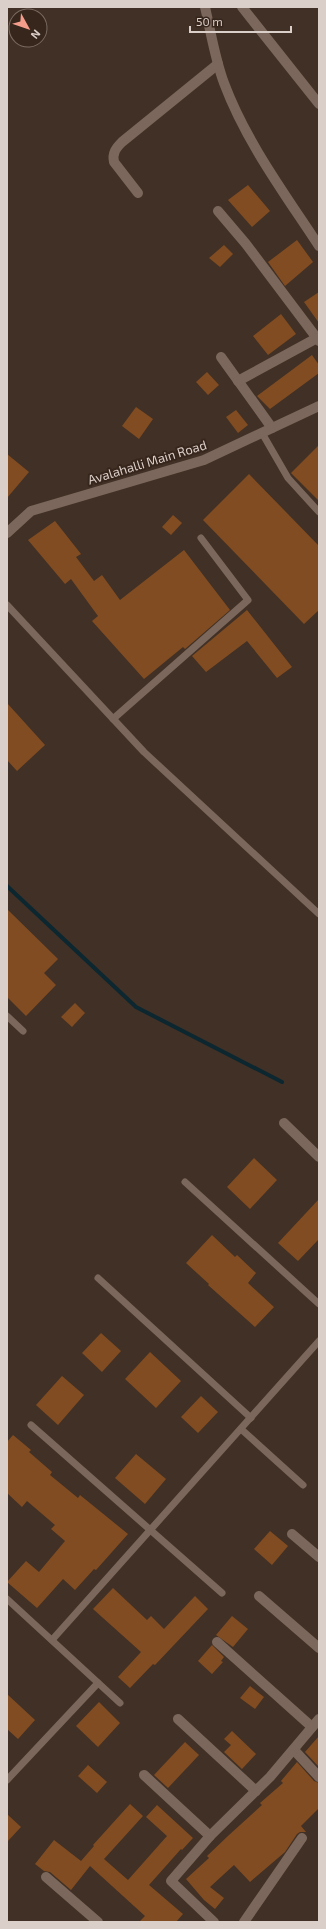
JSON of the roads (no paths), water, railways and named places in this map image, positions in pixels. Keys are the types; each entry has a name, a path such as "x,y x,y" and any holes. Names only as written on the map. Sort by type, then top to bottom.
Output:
{"street":[{"path":"205,7 218,64 225,84 251,139 266,165 319,246"},
{"path":"242,7 319,104"},
{"path":"138,193 114,162 112,156 114,151 122,142 218,64"},
{"path":"218,211 246,244 318,340 238,381"},
{"path":"221,357 272,428"},
{"name":"Avalahalli Main Road","path":"7,533 31,510 204,460 319,406"},
{"path":"284,1123 319,1156"},
{"path":"292,1534 319,1556"},
{"path":"259,1596 319,1648"},
{"path":"214,1922 170,1881 210,1836 256,1791 294,1750 316,1722 217,1642"},
{"path":"178,1719 256,1791"},
{"path":"294,1750 319,1777"},
{"path":"144,1775 210,1836"},
{"path":"244,1922 302,1838"},
{"path":"46,1877 98,1922"}],"lane":[{"path":"262,433 288,478 319,512"},
{"path":"113,719 248,600 201,538"},
{"path":"7,605 144,752 319,914"},
{"path":"7,1016 23,1031"},
{"path":"185,1182 319,1304"},
{"path":"98,1278 251,1418"},
{"path":"52,1640 319,1342"},
{"path":"31,1425 151,1529 222,1594"},
{"path":"241,1429 303,1485"},
{"path":"7,1610 10,1602 120,1703"},
{"path":"7,1780 98,1683"}],"waterway":[{"path":"7,886 136,1007 282,1082"}]}
